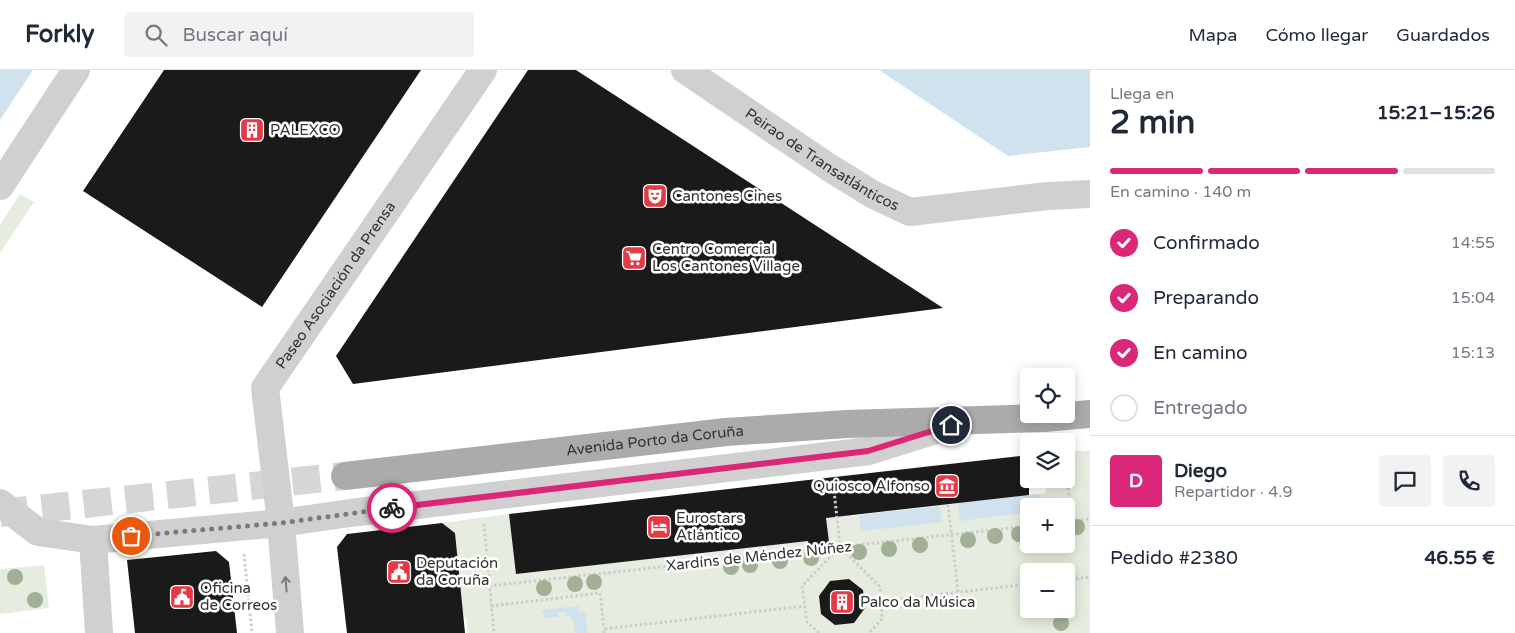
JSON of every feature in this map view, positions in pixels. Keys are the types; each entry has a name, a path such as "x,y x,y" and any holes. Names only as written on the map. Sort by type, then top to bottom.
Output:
{"main road":[{"name":"Avenida Porto da Coruña","path":"345,476 726,432 847,424 1044,418 1090,414"}],"street":[{"path":"0,186 76,70"},
{"name":"Paseo Asociación da Prensa","path":"290,633 281,523 265,388 483,70"},
{"name":"Peirao de Transatlánticos","path":"686,70 830,168 872,194 910,212 1048,196 1090,194"},
{"name":"Avenida Porto da Coruña","path":"0,503 38,532 93,540 281,523 350,513 868,451 968,420"},
{"path":"93,540 99,633"}],"path":[{"path":"833,477 840,547 880,587 882,619 869,633"},
{"path":"948,505 958,592"},
{"path":"483,517 494,633"},
{"path":"1075,522 1090,520"},
{"name":"Xardíns de Méndez Núñez","path":"489,586 1020,527"},
{"path":"243,547 252,633"},
{"path":"819,633 807,622 802,586 840,547"},
{"path":"1075,579 1090,577"},
{"path":"881,601 1020,585"},
{"path":"491,606 600,593 604,631 805,606"}],"shaded area":[{"path":"20,194 34,202 0,253 0,225"},
{"path":"1090,450 1090,633 468,633 466,617 463,617 455,533 442,523 509,514 517,574 809,541 802,481 847,475 852,516 1046,493 1046,488 1075,488 1075,451"},
{"path":"44,565 49,608 0,614 0,569"}],"water":[{"path":"0,70 33,70 0,120"},
{"path":"879,70 1090,70 1090,147 1008,156"},
{"path":"1039,494 1039,498 1020,498 1020,513 960,521 958,503"},
{"path":"940,506 942,522 861,531 859,515"},
{"path":"578,606 579,613 585,612 588,633 575,633 573,621 571,621 570,616 565,616 565,612 558,612 558,617 544,618 542,610"}],"building":[{"name":"PALEXCO","path":"164,70 421,70 262,307 83,191"},
{"name":"Centro Comercial Los Cantones Village","path":"528,70 576,70 943,308 353,384 336,356"},
{"name":"Eurostars Atlántico","path":"1020,456 1020,488 1029,488 1029,495 826,518 830,550 810,553 808,541 516,574 509,514"},
{"path":"442,523 455,533 465,633 347,633 337,547 347,534"},
{"name":"Oficina de Correos","path":"216,551 229,562 237,633 135,633 127,560"},
{"name":"Palco da Música","path":"849,579 863,590 865,608 854,623 835,625 821,614 819,596 830,581"}],"tunnel":[{"path":"0,513 345,476"}],"way so far":[{"path":"131,536 281,523 392,508"}],"place":[{"name":"PALEXCO","path":"252,130"},
{"name":"Cantones Cines","path":"655,196"},
{"name":"Centro Comercial Los Cantones Village","path":"634,258"},
{"name":"Quiosco Alfonso","path":"947,486"},
{"name":"Eurostars Atlántico","path":"659,527"},
{"name":"Deputación da Coruña","path":"399,572"},
{"name":"Oficina de Correos","path":"182,597"},
{"name":"Palco da Música","path":"842,602"}],"route":[{"path":"392,508 868,451 951,425"}]}
